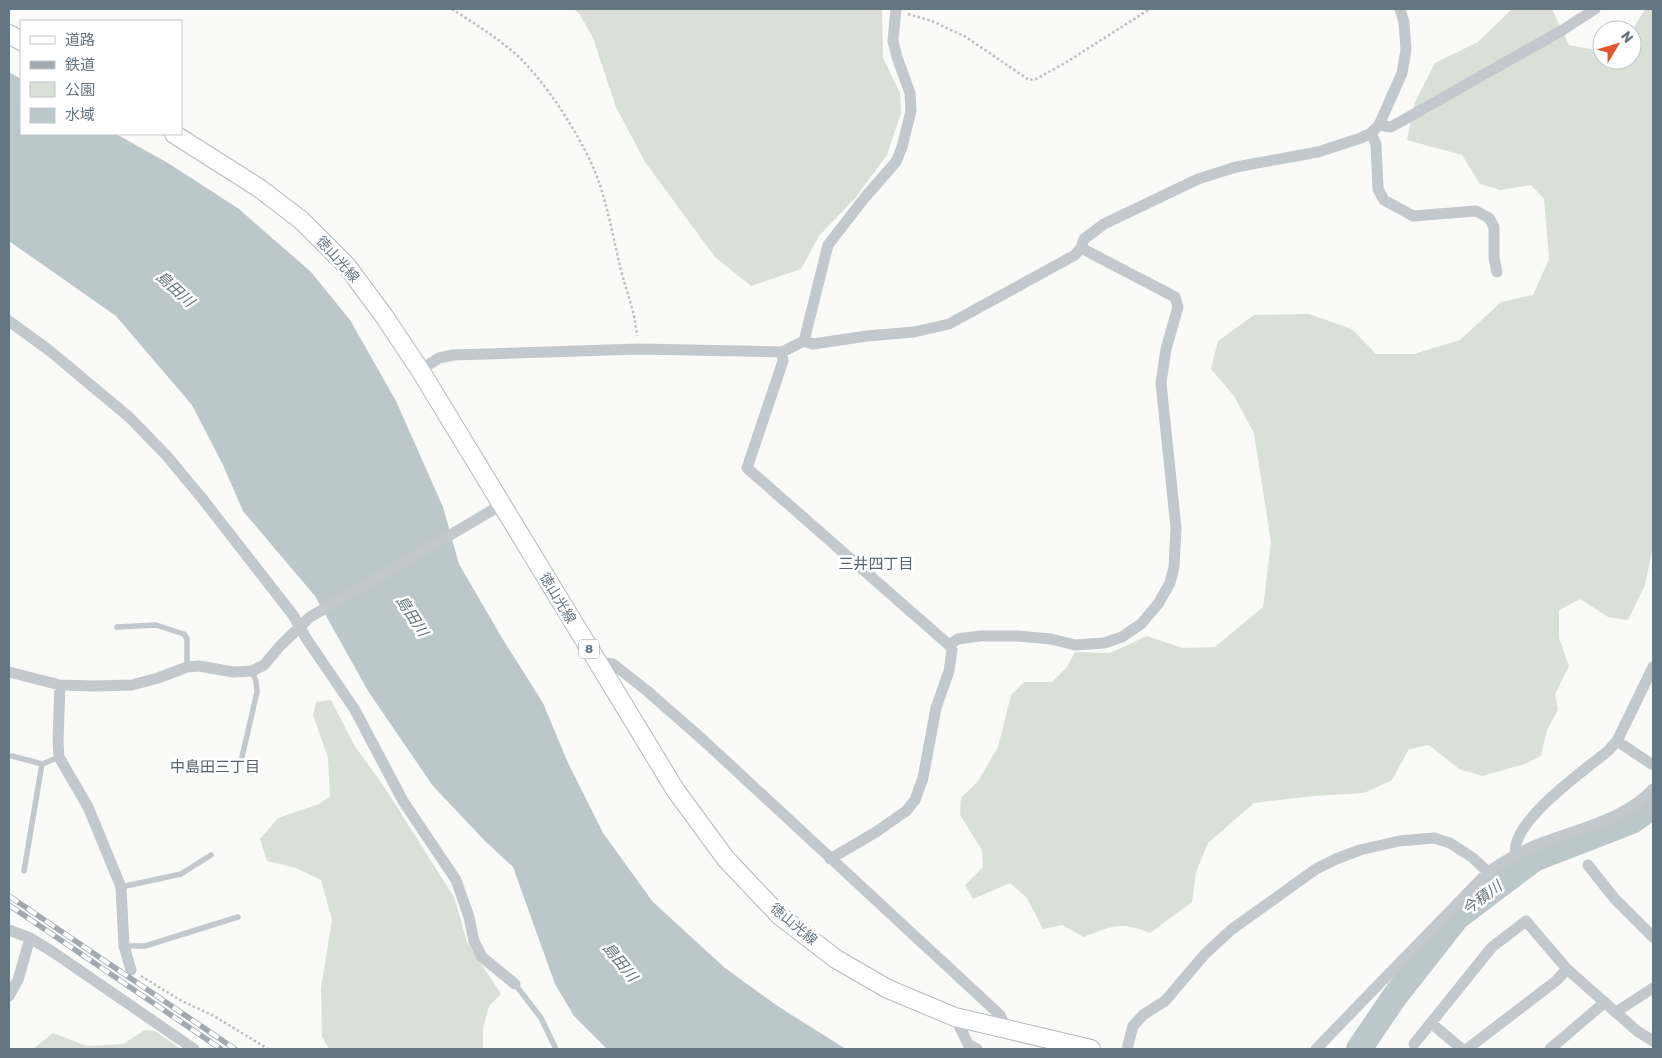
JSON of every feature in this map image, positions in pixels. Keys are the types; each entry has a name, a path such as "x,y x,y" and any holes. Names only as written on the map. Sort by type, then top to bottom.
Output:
{"main road":[{"path":"9,34 20,40"},
{"name":"徳山光線","path":"176,135 259,188 300,220 347,266 384,316 420,370 676,791 726,859 780,916 836,959 888,989 954,1017 1091,1049"}],"street":[{"path":"1400,9 1404,22 1406,50 1402,74 1375,129 1378,189 1384,200 1413,216 1476,211 1489,218 1494,228 1494,258 1497,272"},
{"path":"420,370 439,358 453,355 639,349 782,352 804,341 813,344 867,336 914,332 949,324 1075,255 1081,248 1084,239 1104,224 1198,179 1236,167 1318,152 1362,138 1375,129 1391,127 1562,31 1595,9"},
{"path":"804,341 828,245 866,196 896,162 902,147 911,111 910,93 893,41 896,11"},
{"path":"949,645 958,639 980,636 1051,639 1075,645 1104,643 1122,637 1141,624 1158,604 1170,583 1174,567 1176,528 1160,383 1166,349 1178,307 1175,298 1081,248"},
{"path":"9,321 50,351 129,417 166,455 202,496 293,615 355,710 403,800 456,880 469,917 474,941 482,957 515,984"},
{"path":"782,352 783,361 747,468 949,645 952,650 949,672 936,708 923,778 915,800 899,816 830,859"},
{"path":"9,672 60,685 132,685 187,667 199,666 233,672 252,672 264,665 300,626 310,618 503,504"},
{"path":"596,662 613,664 702,739 1000,1015 1007,1030"},
{"path":"1516,855 1515,850 1519,834 1542,804 1618,741 1653,667"},
{"path":"60,685 59,757 88,807 121,887 124,946 131,970"},
{"path":"1618,741 1653,765"},
{"path":"1316,1049 1488,872 1537,845 1627,810 1653,788"},
{"path":"1127,1049 1133,1026 1143,1015 1165,1001 1205,954 1231,930 1316,870 1336,859 1360,850 1399,841 1434,838 1450,843 1473,858 1488,872"},
{"path":"1588,865 1614,898 1653,937"},
{"path":"1414,1044 1492,947 1526,922 1567,969 1637,1031 1653,1042"},
{"path":"9,930 30,938 53,952 194,1049"},
{"path":"9,996 18,980 30,938"},
{"path":"1467,1049 1556,981 1567,969"},
{"path":"1616,1012 1653,988"},
{"path":"1550,1049 1605,1002"},
{"path":"954,1017 968,1044 977,1049"},
{"path":"1431,1023 1462,1049"}],"lane":[{"path":"116,628 156,625 184,634 187,639 187,667"},
{"path":"242,757 257,692 256,681 252,672"},
{"path":"12,756 42,764 59,757"},
{"path":"24,871 42,764"},
{"path":"121,887 181,874 211,855"},
{"path":"124,946 145,946 238,917"},
{"path":"515,984 541,1018 556,1049"}],"path":[{"path":"452,9 512,51 542,82 588,155 600,183 610,218 621,271 636,317 639,349"},
{"path":"896,11 932,22 966,37 1029,80 1036,79 1065,63 1150,9"},
{"path":"131,970 180,1000 214,1016 268,1049"}],"green space":[{"path":"573,9 882,9 883,58 900,93 901,113 887,155 856,197 819,236 801,269 751,286 715,257 645,162 616,107 593,38 579,13"},
{"path":"1512,9 1552,9 1569,45 1592,49 1592,70 1642,70 1642,20 1638,20 1645,9 1653,9 1653,547 1645,585 1628,620 1608,617 1580,599 1559,610 1559,638 1569,666 1555,694 1558,710 1547,730 1541,756 1525,764 1482,776 1459,769 1429,745 1409,749 1392,780 1364,793 1313,796 1254,803 1208,843 1196,872 1192,902 1150,933 1131,927 1117,926 1084,937 1062,925 1043,929 1027,898 1010,883 973,899 965,885 983,867 982,850 960,815 961,798 978,781 998,747 1011,695 1024,682 1052,682 1067,667 1075,652 1110,653 1147,636 1183,648 1215,647 1263,607 1271,542 1254,433 1234,396 1211,369 1218,341 1254,315 1309,314 1352,329 1376,354 1414,354 1460,340 1501,302 1533,295 1549,259 1544,199 1531,185 1500,190 1480,184 1462,155 1407,140 1415,102 1435,63 1478,42"},
{"path":"331,700 354,745 383,785 454,897 467,942 501,994 489,1006 483,1028 483,1049 329,1049 322,1037 321,988 332,920 321,880 296,868 267,861 260,839 278,818 319,804 330,796 328,758 313,715 316,702"},
{"path":"145,1030 155,1031 181,1049 33,1049 53,1033 87,1046 123,1044"}],"water":[{"name":"島田川","path":"9,72 20,78 20,135 118,135 168,163 239,209 311,272 350,320 396,401 443,507 459,564 543,703 568,763 603,833 653,902 725,968 779,1007 846,1049 607,1049 574,1016 555,984 513,867 485,841 433,786 368,691 315,596 243,511 223,465 192,405 116,316 9,241"}],"waterway":[{"name":"今積川","path":"1359,1049 1395,996 1457,917 1534,859 1632,821 1653,806"}],"railway":[{"path":"9,896 235,1049"},
{"path":"9,905 221,1049"}],"district":[{"name":"三井四丁目","path":"876,564"},
{"name":"中島田三丁目","path":"215,767"}]}
